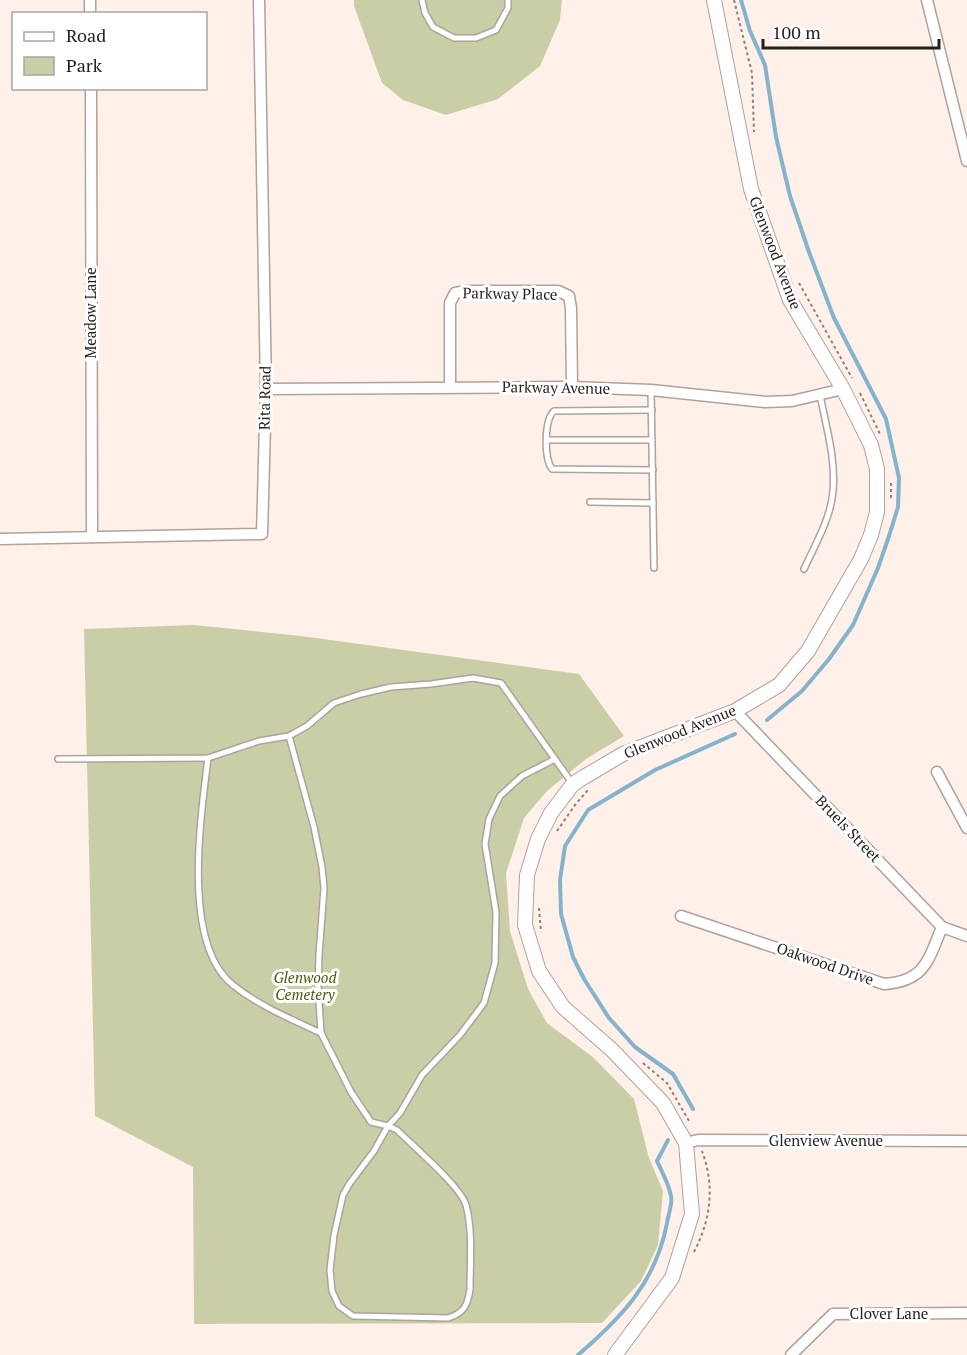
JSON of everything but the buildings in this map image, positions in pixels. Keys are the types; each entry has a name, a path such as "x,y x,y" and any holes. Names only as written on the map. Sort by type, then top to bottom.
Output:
{"street":[{"name":"Rita Road","path":"0,539 262,534 266,389 259,0"},
{"name":"Glenwood Avenue","path":"615,1355 672,1278 692,1214 692,1141 663,1103 612,1050 563,1007 539,971 525,924 527,875 538,839 551,813 573,784 623,754 735,711 779,685 808,651 861,559 872,535 877,512 877,469 871,445 843,389 790,300 751,189 714,0"},
{"path":"927,0 967,161"},
{"name":"Meadow Lane","path":"91,90 92,537"},
{"name":"Parkway Place","path":"450,387 450,303 455,293 467,291 558,291 569,296 572,387"},
{"name":"Parkway Avenue","path":"266,389 572,387 651,390 765,402 792,401 843,389"},
{"name":"Bruels Street","path":"735,711 942,927 967,936"},
{"path":"937,772 967,828"},
{"name":"Oakwood Drive","path":"681,916 884,984 902,983 927,963 942,927"},
{"name":"Glenview Avenue","path":"692,1141 967,1141"},
{"name":"Clover Lane","path":"797,1353 833,1314 967,1313"}],"lane":[{"path":"422,0 433,27 454,38 476,38 496,30 508,8 508,0"},
{"path":"651,390 654,568"},
{"path":"804,569 826,520 833,493 832,465 820,395"},
{"path":"652,410 554,411 548,421 547,440 547,463 552,469 652,470"},
{"path":"547,440 652,440"},
{"path":"590,502 653,503"},
{"path":"58,759 208,758 259,741 289,736 307,726 334,703 361,694 391,687 473,678 501,683 573,784"},
{"path":"289,736 314,827 322,867 324,888 318,987 321,1033 351,1092 371,1122 388,1126 397,1130 458,1189 465,1204 468,1220 470,1289 466,1307 458,1314 448,1318 353,1316 339,1306 332,1292 330,1270 334,1235 343,1195 388,1126 400,1113 422,1075 460,1035 484,1003 495,963 496,912 485,844 489,819 500,796 522,776 555,759"},
{"path":"208,758 197,855 203,927 207,947 215,966 231,985 272,1010 321,1033"}],"path":[{"path":"734,0 752,73 754,132"},
{"path":"797,280 861,394 881,436"},
{"path":"890,481 892,492 890,510"},
{"path":"557,832 575,805 594,784"},
{"path":"539,904 542,934"},
{"path":"641,1062 667,1083 682,1106 692,1141 708,1166 710,1208 693,1255"}],"green space":[{"path":"354,0 562,0 560,20 540,66 498,99 446,115 403,100 382,83 354,6"},
{"name":"Glenwood Cemetery","path":"194,625 301,636 579,674 624,736 586,759 547,791 524,818 506,873 510,931 528,989 547,1023 594,1058 634,1099 649,1158 663,1191 658,1245 641,1281 602,1323 194,1324 193,1167 95,1116 84,629"}],"waterway":[{"path":"741,0 750,31 765,65 776,137 790,196 834,318 886,419 899,478 898,507 889,536 878,568 853,625 802,691 767,720"},
{"path":"693,1109 673,1074 635,1047 609,1018 584,979 573,957 561,914 560,880 565,846 588,810 655,770 735,734"},
{"path":"578,1355 623,1312 646,1281 655,1263 662,1244 671,1202 669,1187 657,1161 668,1140"}]}
